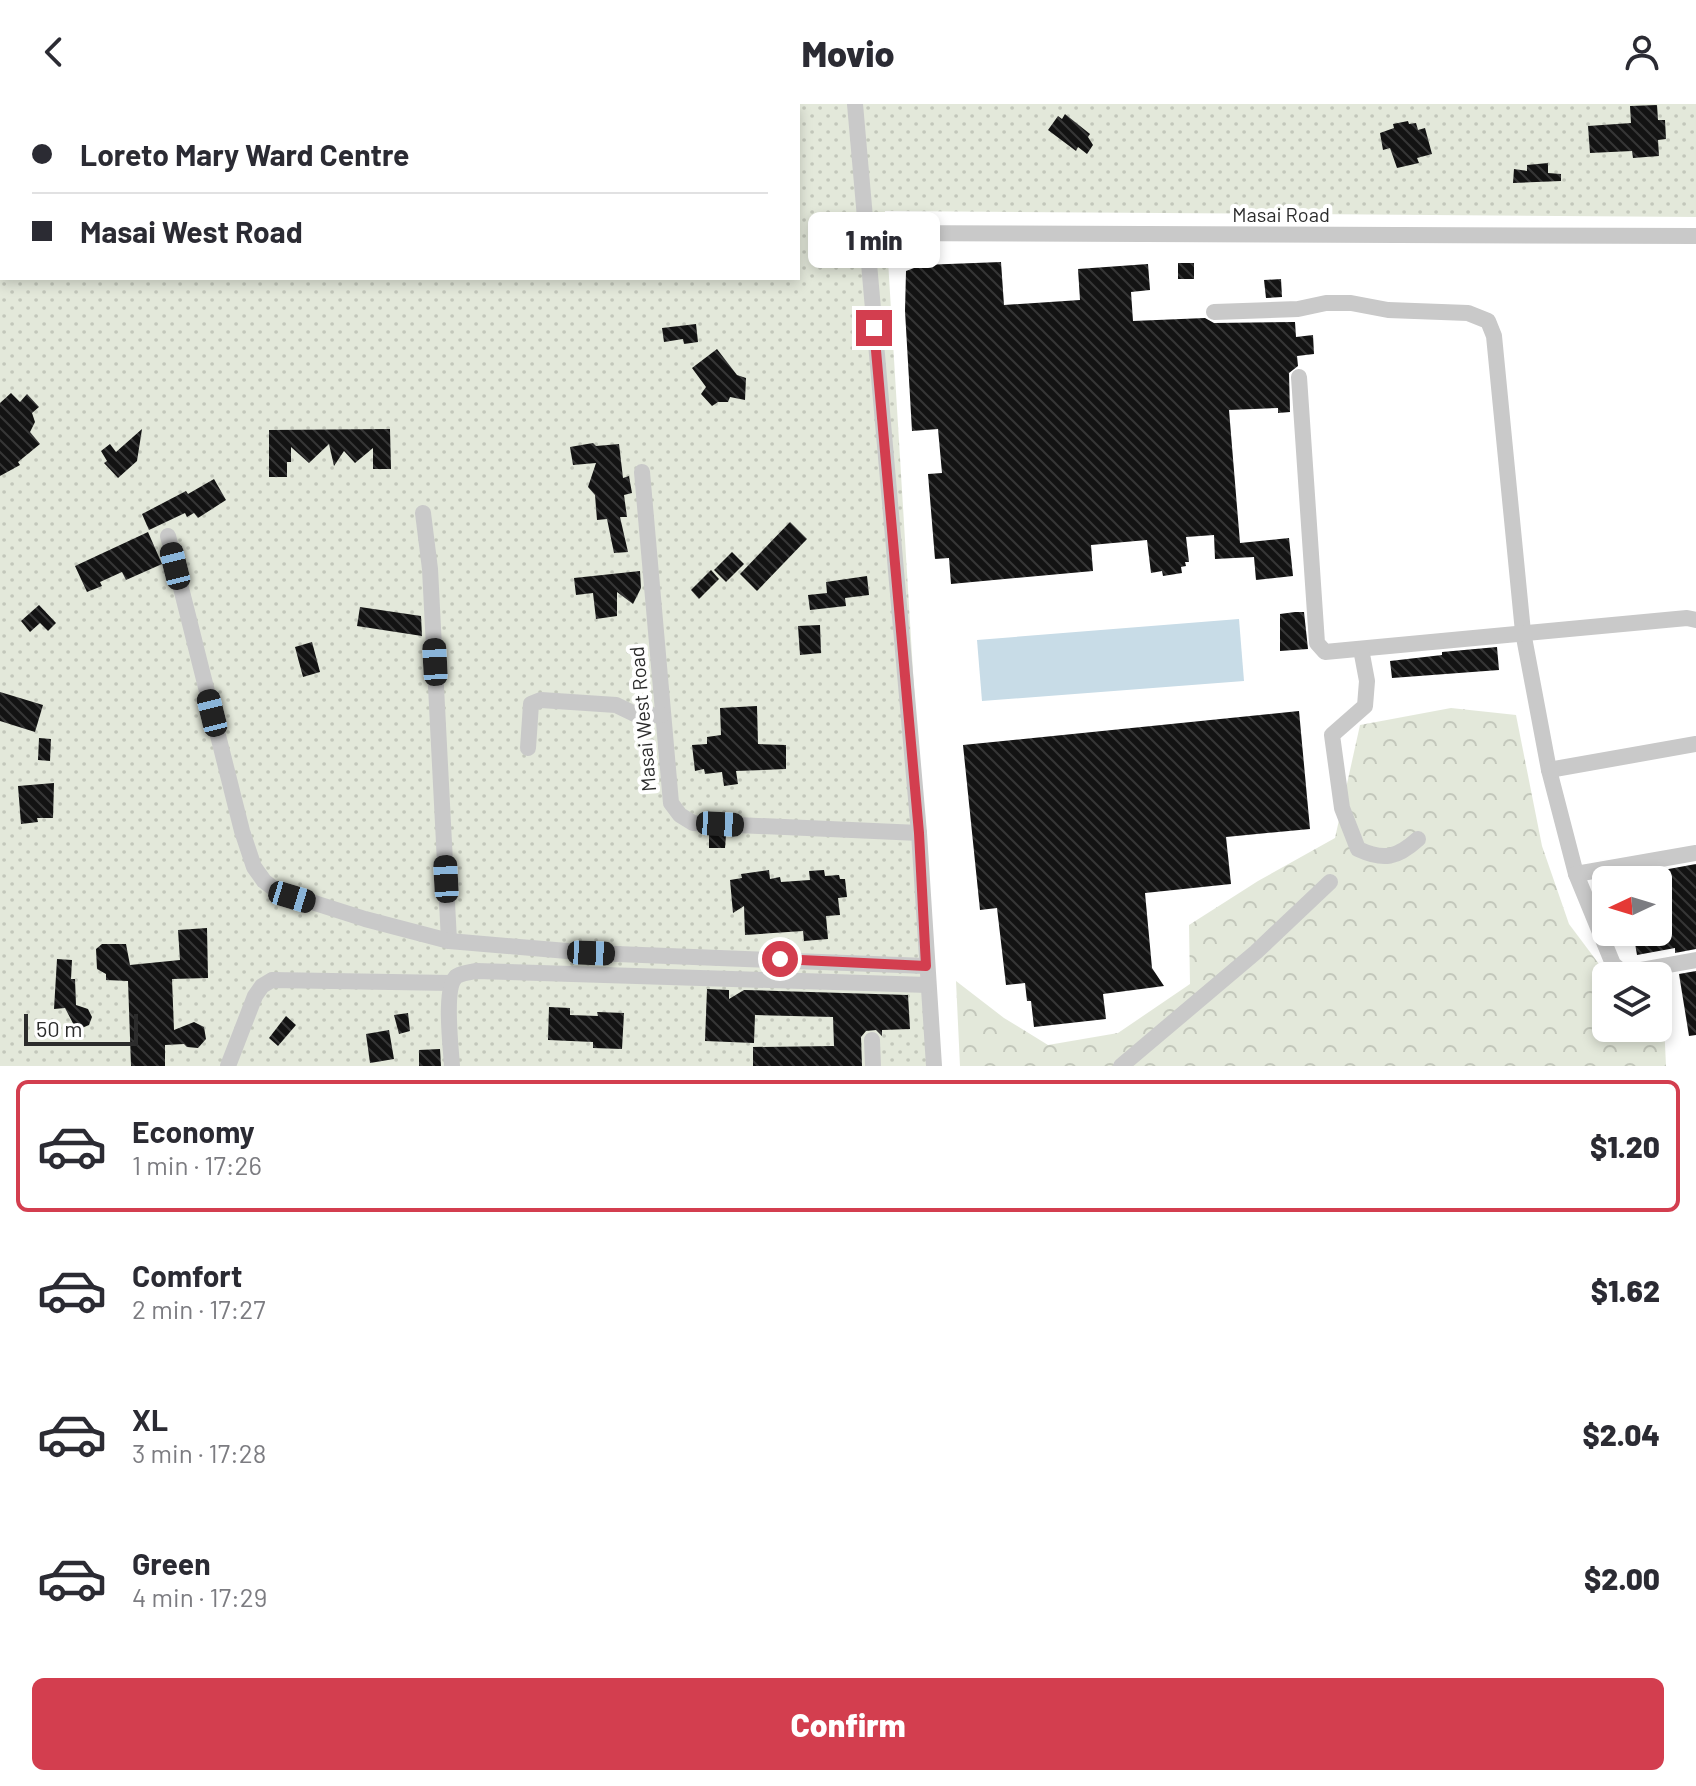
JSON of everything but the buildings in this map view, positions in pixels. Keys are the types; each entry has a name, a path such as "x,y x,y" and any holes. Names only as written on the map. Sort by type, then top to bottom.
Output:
{"street":[{"path":"855,104 919,833 934,1066"},
{"name":"Masai Road","path":"865,233 1696,236"},
{"path":"1214,312 1351,303 1388,310 1468,313 1488,321 1494,336 1523,632 1549,770 1576,874 1613,964 1620,970 1629,972 1696,960"},
{"path":"1299,377 1317,643 1325,652 1523,632 1687,618 1696,620"},
{"name":"Masai West Road","path":"642,472 671,803 680,815 693,823 919,833"},
{"path":"423,513 430,569 449,941"},
{"path":"168,536 242,831 254,867 264,881 277,891 449,941 591,953 926,966"},
{"path":"1361,649 1367,681 1365,706 1332,735 1342,808 1358,849 1376,857 1404,852 1418,839"},
{"path":"528,748 531,704 541,700 616,705 639,716 662,715"},
{"path":"1549,770 1696,744"},
{"path":"1576,874 1696,853"},
{"path":"1121,1066 1256,952 1330,882"},
{"path":"452,1066 451,983 458,975 476,971 928,985"},
{"path":"228,1066 255,996 262,986 272,980 451,983"},
{"path":"872,1040 873,1066"}],"green space":[{"path":"800,104 1696,104 1696,217 885,211 937,1066 0,1066 0,280 800,280"},
{"path":"1451,708 1516,715 1542,846 1569,924 1598,962 1592,962 1592,1042 1665,1042 1666,1066 960,1066 956,981 1004,1018 1048,1045 1118,1033 1190,984 1189,925 1258,881 1335,838 1360,725"}],"water":[{"path":"1239,619 1244,681 982,701 977,640"}],"route":[{"path":"780,959 926,966 919,833 874,328"}]}
